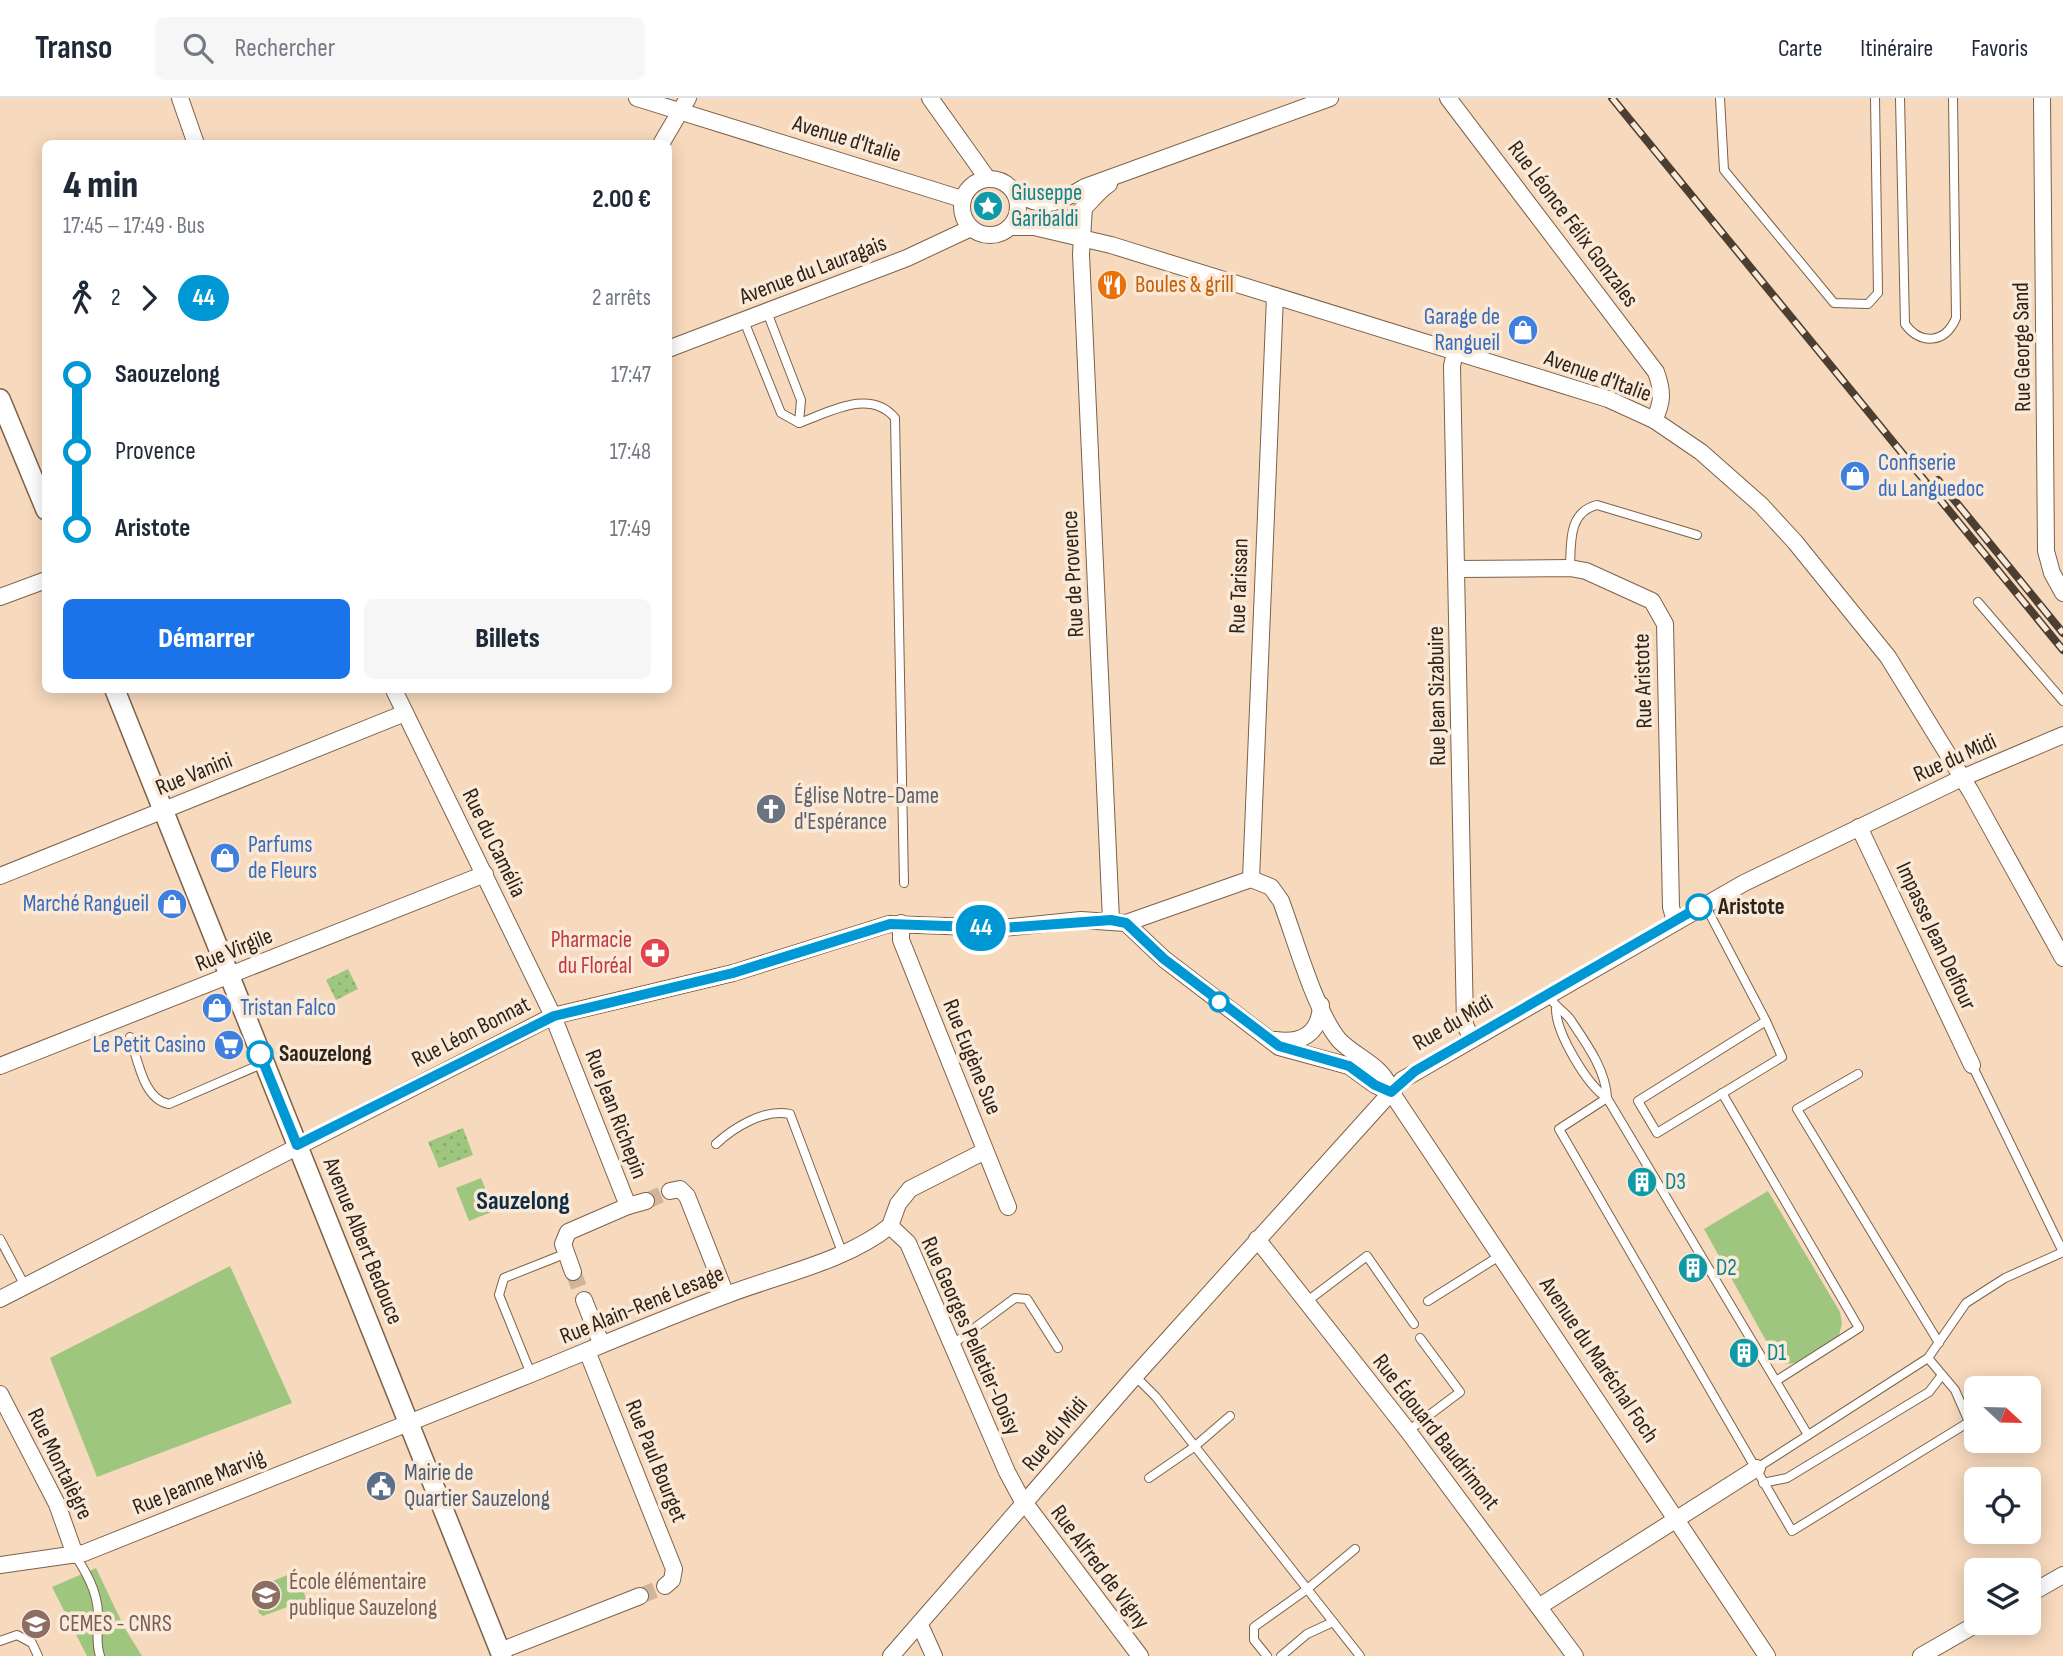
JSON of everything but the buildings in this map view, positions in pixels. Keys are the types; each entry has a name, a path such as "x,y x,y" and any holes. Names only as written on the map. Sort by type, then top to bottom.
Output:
{"street":[{"path":"180,98 195,140"},
{"name":"Avenue d'Italie","path":"637,98 684,105 962,199"},
{"path":"930,98 987,178"},
{"path":"1014,191 1017,214 1010,227 1003,232 986,235 971,228 963,215 962,199 972,185 987,178 1003,181 1026,199 1049,205 1085,187 1330,98"},
{"name":"Rue Léonce Félix Gonzales","path":"1448,98 1648,360 1659,380 1647,416"},
{"name":"Rue George Sand","path":"2042,98 2046,551 2052,573 2063,593"},
{"path":"663,140 684,105"},
{"path":"1081,222 1093,194 1118,177"},
{"name":"Avenue d'Italie","path":"1049,205 1081,222 1111,245 1608,399 1647,416 1711,461 1761,505 1795,542 1888,657 1962,778 2063,958"},
{"name":"Avenue d'Italie","path":"1034,227 1050,219 1081,222"},
{"name":"Avenue d'Italie","path":"1010,227 1081,222"},
{"name":"Rue de Provence","path":"1081,222 1119,922"},
{"name":"Avenue du Lauragais","path":"672,348 907,258 971,228"},
{"name":"Rue Tarissan","path":"1251,879 1275,296"},
{"name":"Rue Jean Sizabuire","path":"1455,352 1452,366 1465,1025 1472,1039"},
{"path":"0,398 42,500"},
{"name":"Rue Aristote","path":"1457,569 1570,568 1586,571 1653,601 1665,624 1671,907 1675,921"},
{"path":"0,597 42,581"},
{"name":"Avenue Albert Bedouce","path":"116,693 227,976 501,1653"},
{"name":"Rue du Camélia","path":"395,693 554,1016"},
{"name":"Rue Vanini","path":"0,876 405,713"},
{"name":"Rue du Midi","path":"891,1656 1135,1376 1343,1149 1391,1092 1415,1071 1472,1039 1552,1002 1705,904 1962,778 2063,735"},
{"name":"Impasse Jean Delfour","path":"1859,827 1972,1065"},
{"name":"Rue Virgile","path":"0,1066 485,874"},
{"path":"1251,879 1262,881 1276,893 1321,1005 1338,1038 1383,1073 1391,1092"},
{"name":"Rue Léon Bonnat","path":"0,1299 554,1016 733,973 875,928 901,923 1002,928 1119,922 1237,881 1251,879"},
{"path":"1119,922 1269,1040 1289,1051 1349,1066 1375,1085 1391,1092"},
{"name":"Rue Eugène Sue","path":"901,923 901,940 1008,1207"},
{"path":"1269,1040 1286,1042 1303,1039 1315,1028 1321,1005"},
{"name":"Rue Jean Richepin","path":"554,1016 628,1206 568,1232 563,1244 573,1272"},
{"name":"Avenue du Maréchal Foch","path":"1391,1092 1767,1656"},
{"name":"Rue Georges Pelletier-Doisy","path":"985,1151 910,1189 898,1204 890,1226 908,1243 1007,1472 1025,1505"},
{"path":"670,1191 680,1189 687,1196 726,1295"},
{"path":"628,1206 646,1200"},
{"name":"Rue Alain-René Lesage","path":"409,1422 726,1295 842,1252 874,1238 890,1226"},
{"name":"Rue Édouard Baudrimont","path":"1258,1239 1408,1432 1575,1656"},
{"path":"584,1300 594,1347"},
{"name":"Rue Paul Bourget","path":"594,1347 674,1569 672,1580 665,1586"},
{"name":"Rue Montalègre","path":"0,1394 57,1504 75,1555"},
{"name":"Rue Jeanne Marvig","path":"0,1565 75,1555 409,1422"},
{"path":"1539,1606 1676,1517 1760,1475"},
{"name":"Rue Alfred de Vigny","path":"1025,1505 1140,1656"},
{"path":"2041,1588 2063,1575"},
{"path":"501,1653 640,1596"},
{"path":"920,1625 934,1656"},
{"path":"1921,1656 1964,1631"}],"lane":[{"path":"1720,98 1724,170 1834,303 1868,304 1878,293 1875,98"},
{"path":"1900,98 1905,324 1912,334 1922,340 1943,336 1951,330 1956,318 1953,98"},
{"path":"767,312 802,401 799,423"},
{"path":"744,321 781,413 799,423 864,401 885,407 895,418 904,883"},
{"path":"1570,568 1572,533 1578,517 1586,508 1597,505 1697,535"},
{"path":"1978,602 2063,701"},
{"path":"1705,904 1766,1020 1782,1057 1657,1133 1638,1101 1766,1020"},
{"path":"1552,1002 1568,1016 1606,1079 1607,1098"},
{"path":"1552,1002 1556,1024 1596,1091 1607,1098 1808,1435"},
{"path":"130,1037 150,1094 158,1102 169,1104 264,1063"},
{"path":"1760,1475 1808,1435 1928,1358 1966,1303 2005,1278 2063,1252 1972,1065"},
{"path":"1858,1074 1797,1109 1939,1343"},
{"path":"1722,1093 1858,1328 1776,1381"},
{"path":"1607,1098 1559,1129 1792,1531 1969,1422 1955,1390 1928,1358"},
{"path":"716,1144 732,1129 780,1111 790,1114 842,1252"},
{"path":"0,1239 25,1286"},
{"path":"1428,1301 1501,1255"},
{"path":"1306,1301 1367,1256 1414,1324"},
{"path":"531,1374 499,1294 500,1286 504,1278 557,1257"},
{"path":"953,1344 1015,1298 1027,1299 1058,1348"},
{"path":"1408,1432 1460,1392 1420,1338"},
{"path":"1760,1475 1787,1478 1929,1392 1942,1375"},
{"path":"1135,1376 1360,1656"},
{"path":"1149,1478 1194,1447 1230,1416"},
{"path":"1267,1656 1254,1640 1254,1627 1306,1590 1355,1549"},
{"path":"75,1555 87,1573 95,1595 98,1611 96,1644 100,1656"},
{"path":"1281,1656 1307,1633 1333,1622"},
{"path":"0,1641 17,1635 32,1643 38,1656"}],"green space":[{"path":"988,192 998,196 1002,206 998,216 988,220 978,216 974,206 978,196"},
{"path":"348,969 358,989 336,1000 326,980"},
{"path":"463,1128 473,1155 439,1168 428,1142"},
{"path":"481,1178 494,1211 469,1221 456,1188"},
{"path":"1768,1191 1840,1312 1842,1324 1839,1335 1795,1363 1784,1364 1774,1355 1704,1229"},
{"path":"230,1266 292,1403 97,1477 50,1358"},
{"path":"96,1568 124,1627 142,1656 87,1656 52,1587"},
{"path":"295,1572 300,1576 306,1600 263,1616 259,1613 253,1589"}],"tunnel":[{"path":"646,1201 670,1191"},
{"path":"573,1272 584,1300"},
{"path":"640,1596 665,1586"}],"railway":[{"path":"1612,98 2063,650"},
{"path":"1938,480 2063,633"}],"bus line":[{"name":"44","path":"260,1054 297,1145 481,1051 554,1016 577,1009 733,973 890,924 1002,928 1081,920 1111,920 1126,923 1164,959 1279,1046 1303,1055 1340,1062 1380,1088 1391,1092 1415,1071 1699,907"}],"place":[{"name":"Giuseppe Garibaldi","path":"988,206"},
{"name":"Boules & grill","path":"1112,285"},
{"name":"Garage de Rangueil","path":"1523,330"},
{"name":"Confiserie du Languedoc","path":"1855,476"},
{"name":"Église Notre-Dame d'Espérance","path":"771,809"},
{"name":"Parfums de Fleurs","path":"225,858"},
{"name":"Marché Rangueil","path":"172,904"},
{"name":"Aristote","path":"1699,907"},
{"name":"Pharmacie du Floréal","path":"655,953"},
{"name":"Tristan Falco","path":"217,1008"},
{"name":"Le Petit Casino","path":"229,1045"},
{"name":"Saouzelong","path":"260,1054"},
{"name":"D3","path":"1642,1182"},
{"name":"D2","path":"1693,1268"},
{"name":"D1","path":"1744,1353"},
{"name":"Mairie de Quartier Sauzelong","path":"381,1486"},
{"name":"École élémentaire publique Sauzelong","path":"266,1595"},
{"name":"CEMES - CNRS","path":"36,1624"}],"district":[{"name":"Sauzelong","path":"523,1201"}]}
